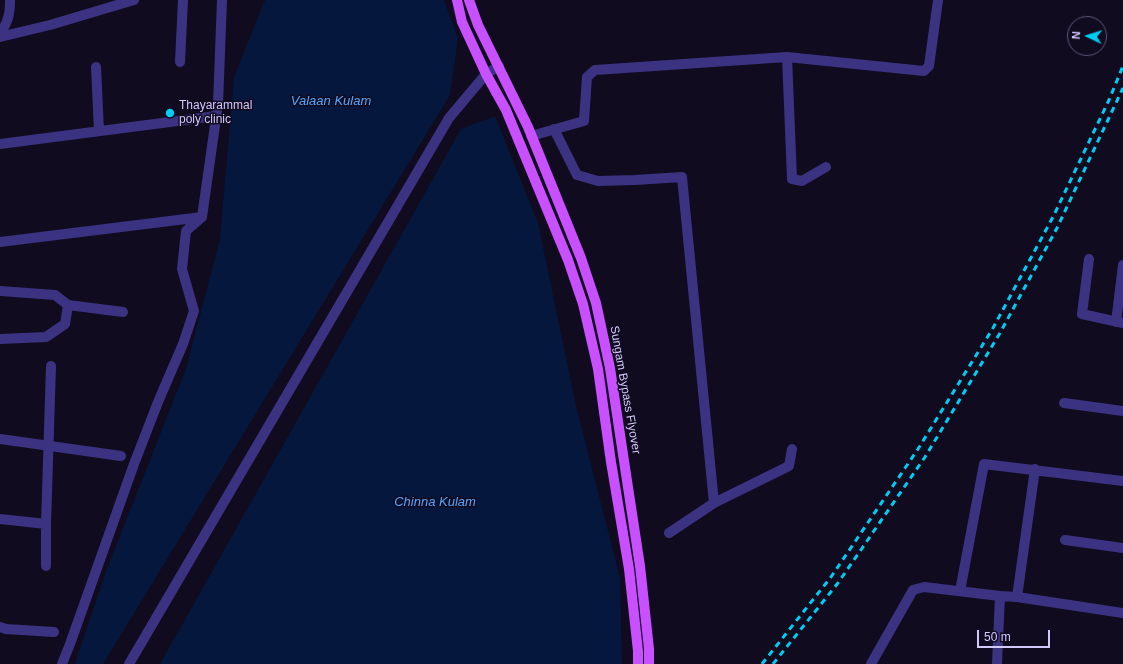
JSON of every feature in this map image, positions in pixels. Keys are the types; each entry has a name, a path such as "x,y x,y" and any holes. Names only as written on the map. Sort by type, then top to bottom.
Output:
{"main road":[{"name":"Sungam Bypass Flyover","path":"457,0 462,22 486,74 506,110 568,260 584,304 598,369 611,462 629,569 638,651 638,664"},
{"name":"Sungam Bypass Flyover","path":"469,0 478,25 528,126 581,258 596,303 610,368 640,566 649,649 649,664"}],"street":[{"path":"0,34 8,21 10,0"},
{"path":"0,37 50,25 134,0"},
{"path":"180,62 183,0"},
{"path":"62,664 134,464 158,402 183,344 194,311 182,269 186,231 202,217 218,104 222,0"},
{"path":"531,136 584,121 587,77 595,70 787,58 924,71 929,66 938,0"},
{"path":"787,58 792,179 802,181 826,167"},
{"path":"129,664 449,118 486,74 498,66"},
{"path":"96,67 100,131"},
{"path":"0,144 216,116"},
{"path":"554,130 577,174 598,181 682,177 714,502"},
{"path":"0,242 202,217"},
{"path":"1089,259 1082,314 1120,323 1123,265"},
{"path":"0,291 55,295 68,305 123,312"},
{"path":"0,339 46,337 65,324 68,305"},
{"path":"46,566 51,366"},
{"path":"1064,403 1123,411"},
{"path":"0,439 121,456"},
{"path":"670,533 714,502 789,466 792,449"},
{"path":"960,591 984,464 1035,469 1123,481"},
{"path":"1017,597 1035,469"},
{"path":"0,520 46,524"},
{"path":"1065,540 1123,548"},
{"path":"871,664 913,590 924,587 1017,597 1123,613"},
{"path":"997,664 1000,596"},
{"path":"0,627 6,629 54,632"}],"water":[{"name":"Valaan Kulam","path":"265,0 444,0 458,38 450,95 103,664 75,664 105,574 186,369 220,239 234,77"},
{"name":"Chinna Kulam","path":"495,116 538,223 576,406 620,578 622,664 160,664 461,129"}],"railway":[{"path":"762,664 831,577 918,449 993,328 1053,217 1109,100 1123,66"},
{"path":"773,664 838,583 925,457 1000,333 1057,228 1123,88"}],"place":[{"name":"Thayarammal poly clinic","path":"170,113"}]}
